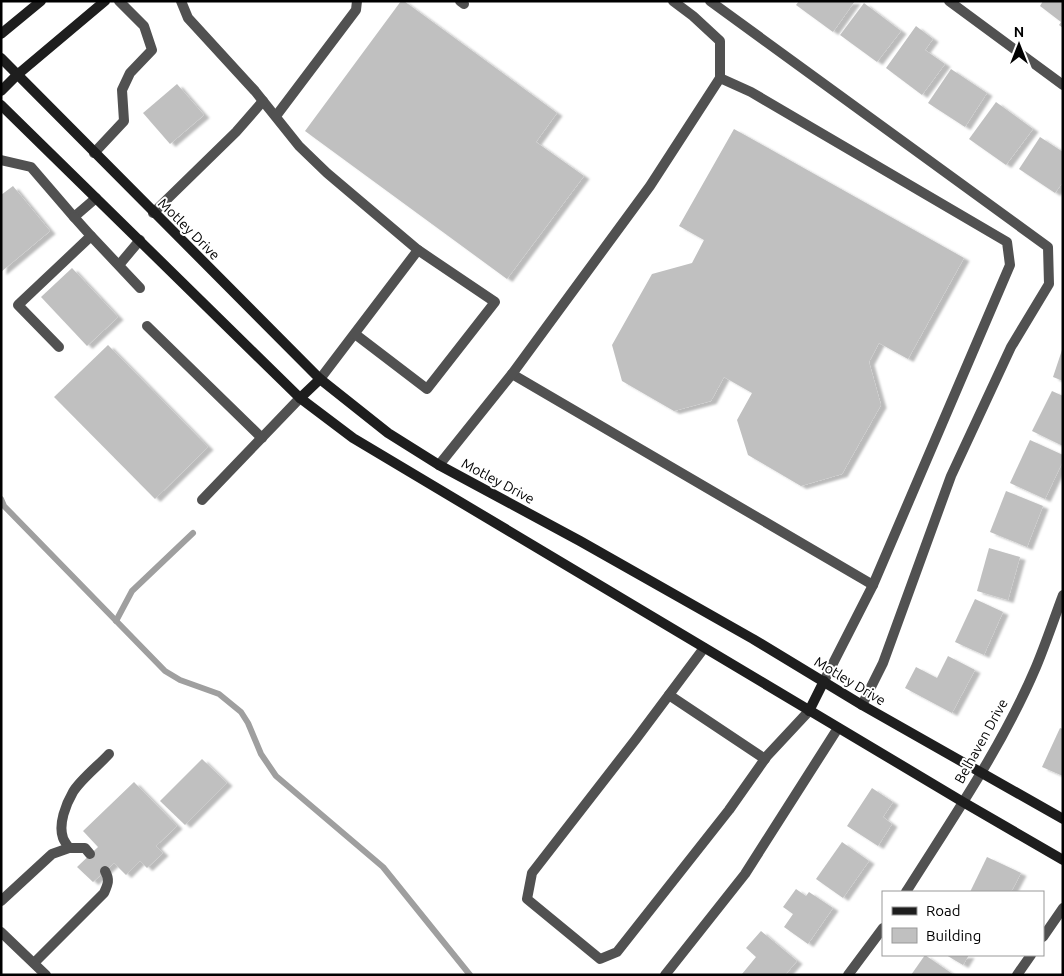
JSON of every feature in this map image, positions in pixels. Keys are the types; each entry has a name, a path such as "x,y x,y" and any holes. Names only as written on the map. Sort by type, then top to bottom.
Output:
{"main road":[{"path":"1,34 41,1"},
{"path":"1,91 17,75 105,1"},
{"name":"Motley Drive","path":"1,58 320,379 388,433 438,465 580,541 1063,819"},
{"path":"1,105 300,398 352,438 809,711 1063,860"},
{"path":"300,398 320,379"},
{"path":"809,711 824,682"}],"street":[{"path":"94,153 124,121 122,90 130,73 152,50 144,26 119,1"},
{"path":"181,1 188,18 263,101 299,146 418,250 495,302 427,389 355,334"},
{"path":"276,116 356,10 357,1"},
{"path":"438,465 512,374 650,186 720,78 720,40 673,1"},
{"path":"710,1 1048,247 1049,284 1012,347 951,476 883,663 862,705"},
{"path":"949,1 1063,85"},
{"path":"720,78 751,92 1007,242 1010,265 873,585 824,682"},
{"path":"153,213 236,132 263,101"},
{"path":"1,160 31,167 91,236 140,288"},
{"path":"74,217 96,198"},
{"path":"59,347 18,305 91,236"},
{"path":"119,265 140,240"},
{"path":"320,379 418,250"},
{"path":"147,326 262,438"},
{"path":"512,374 873,585"},
{"path":"202,500 300,398"},
{"name":"Belhaven Drive","path":"907,891 982,773 1036,667 1063,595"},
{"path":"704,648 532,873 527,899 600,959 617,952 729,810 765,759 809,711"},
{"path":"669,695 765,759"},
{"path":"665,975 745,874 838,728"},
{"path":"69,848 63,838 61,827 62,818 67,806 74,791 109,754"},
{"path":"1,901 52,854 69,848 85,848 90,854"},
{"path":"34,963 104,893 109,883 109,878 105,871"},
{"path":"1044,936 1063,908"},
{"path":"848,975 882,929"},
{"path":"1,932 46,975"},
{"path":"1017,975 1030,956"}],"building":[{"path":"401,1 404,1 557,113 536,142 584,176 507,279 305,131"},
{"path":"799,1 855,1 833,32 796,5"},
{"path":"1043,1 1063,1 1063,28 1059,25 1061,22 1040,6"},
{"path":"864,3 901,31 877,62 840,35"},
{"path":"916,26 933,39 925,50 945,64 922,95 886,68"},
{"path":"951,69 987,93 965,127 928,103"},
{"path":"177,84 204,115 170,144 143,113"},
{"path":"996,102 1033,129 1006,165 969,139"},
{"path":"734,129 964,258 908,359 879,343 869,362 881,405 842,474 801,486 748,455 737,420 752,393 724,377 711,401 674,411 622,381 612,345 652,274 692,263 704,240 679,226"},
{"path":"1040,137 1063,152 1063,182 1055,193 1019,169"},
{"path":"13,186 50,231 1,272 1,195"},
{"path":"72,268 118,317 87,346 41,297"},
{"path":"108,345 208,447 155,499 54,397"},
{"path":"1063,350 1063,381 1053,377"},
{"path":"1052,391 1063,396 1063,446 1032,431"},
{"path":"1030,440 1063,455 1063,461 1045,499 1010,483"},
{"path":"1006,491 1043,506 1027,547 990,532"},
{"path":"989,548 1020,557 1008,600 977,591"},
{"path":"975,599 1003,612 984,655 955,642"},
{"path":"948,656 975,670 952,713 905,688 916,667 937,678"},
{"path":"1060,728 1063,729 1063,776 1042,767"},
{"path":"202,759 227,783 185,825 160,801"},
{"path":"134,782 177,826 156,846 163,853 147,868 140,861 126,875 114,863 93,882 77,867 98,847 83,831"},
{"path":"872,788 893,802 883,817 892,824 878,846 847,826"},
{"path":"842,842 869,861 843,898 816,879"},
{"path":"987,857 1021,873 1012,891 970,891"},
{"path":"796,889 806,896 809,892 833,908 808,944 784,927 793,914 783,907"},
{"path":"761,931 797,961 785,975 742,974 756,957 746,948"},
{"path":"924,956 926,956 954,975 911,975"},
{"path":"948,956 968,956 963,965"}],"waterway":[{"path":"1,499 4,506 165,671 180,680 219,694 241,712 248,723 261,754 276,776 383,867 470,975"},
{"path":"116,621 132,591 193,533"}]}
